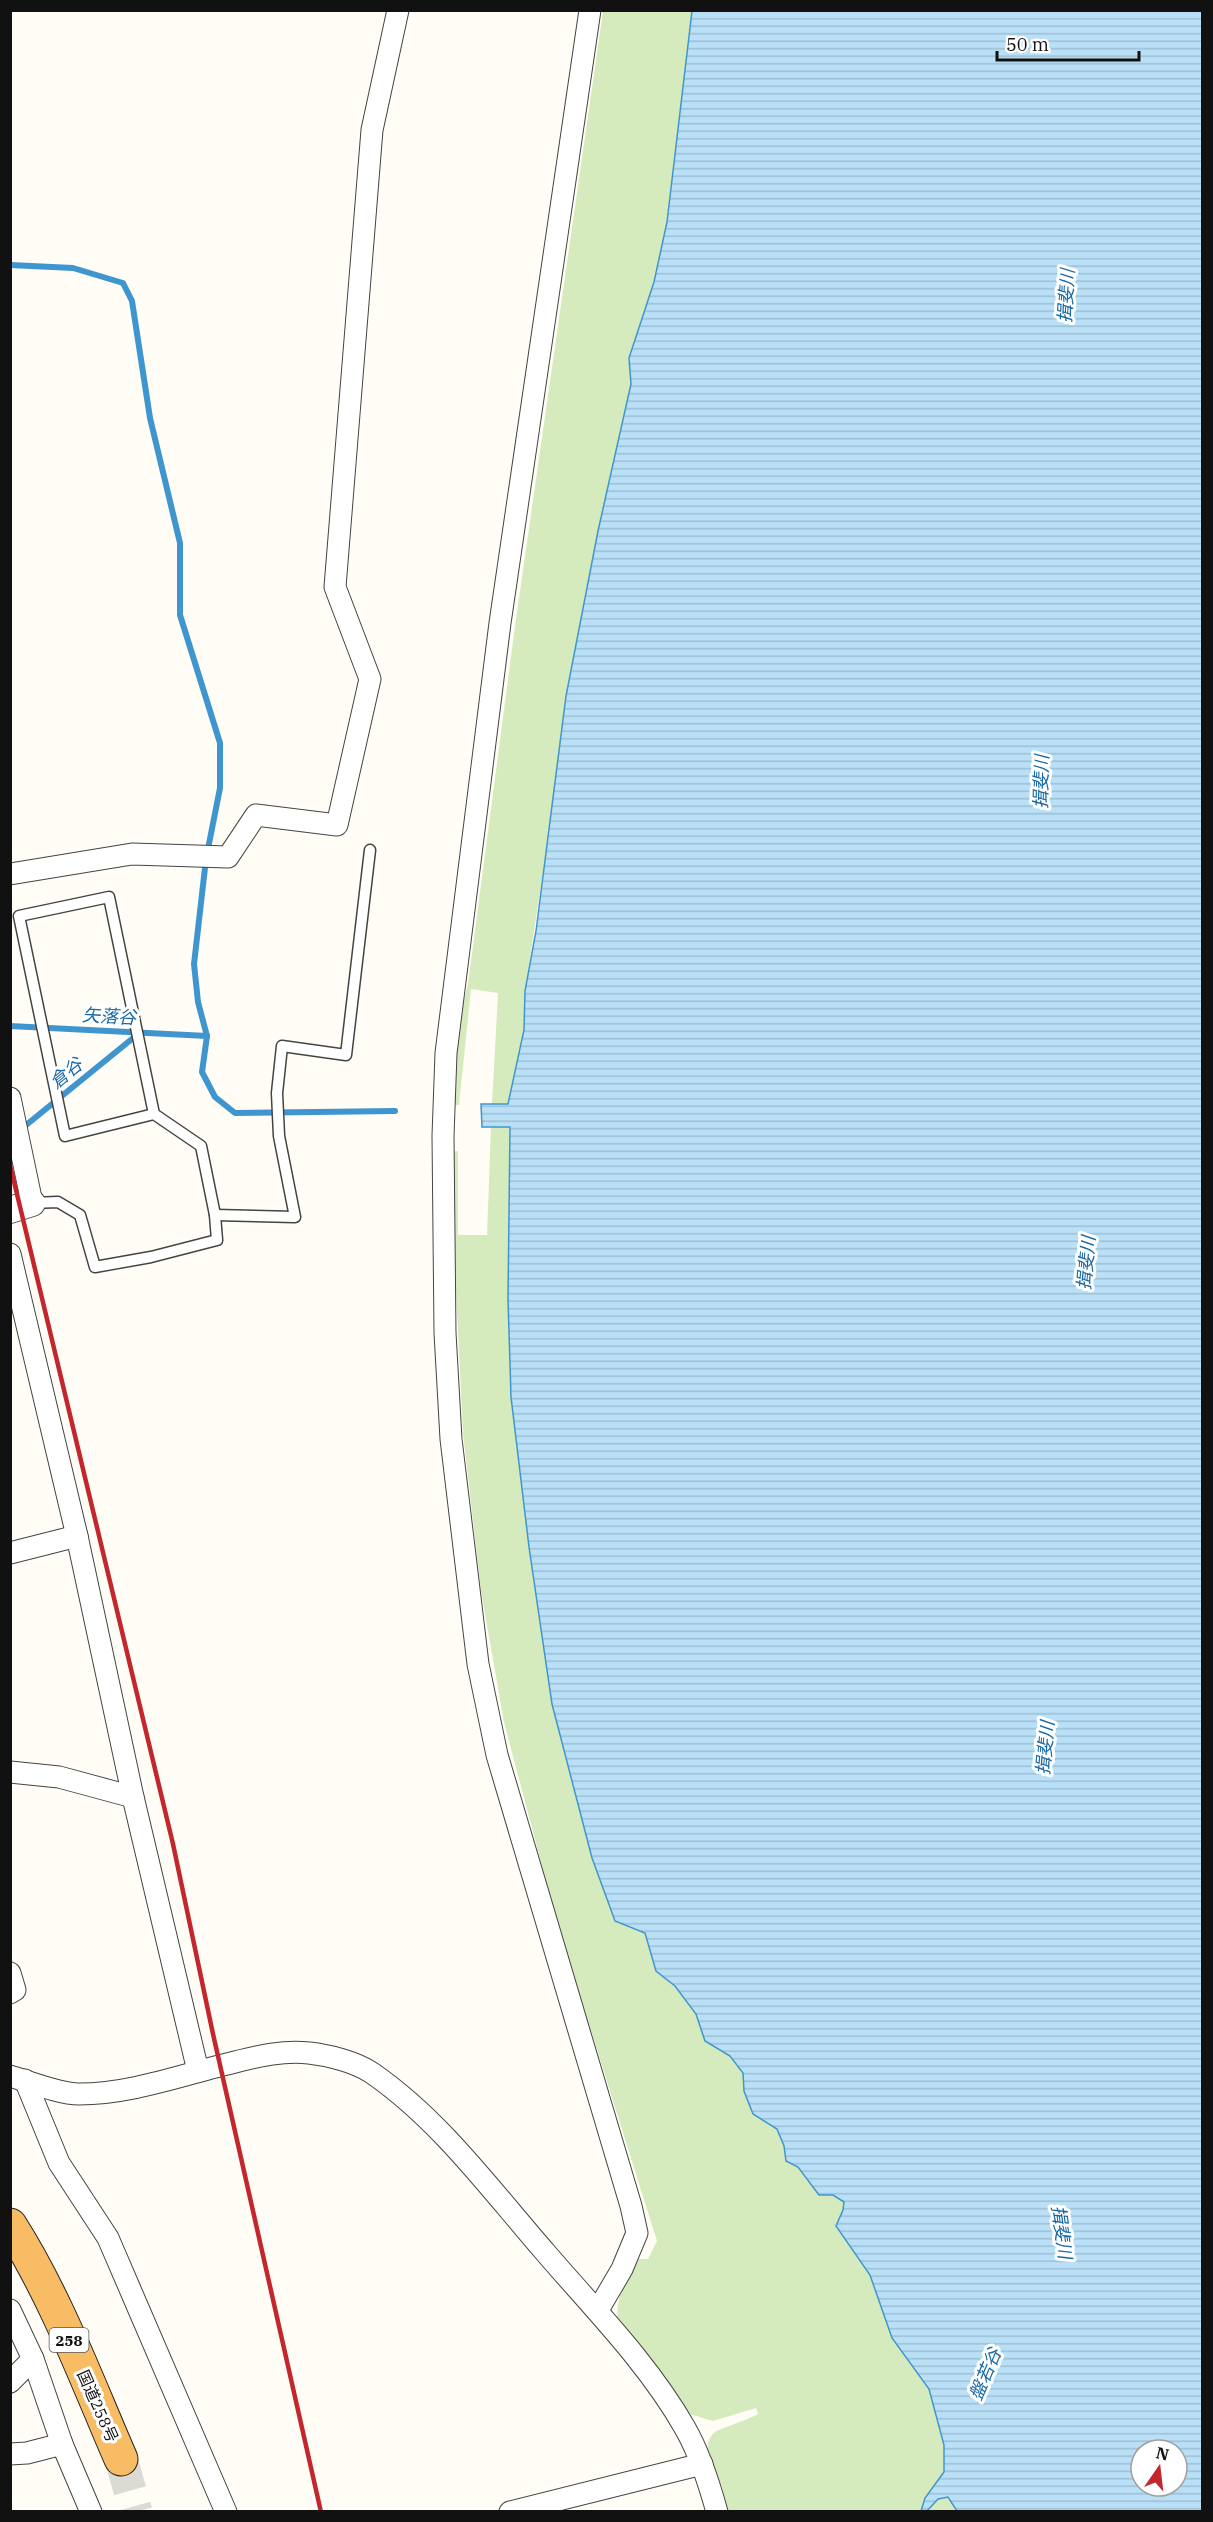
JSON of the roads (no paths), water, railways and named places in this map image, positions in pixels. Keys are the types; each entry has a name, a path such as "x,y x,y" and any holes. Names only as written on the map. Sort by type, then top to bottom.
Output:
{"highway":[{"name":"国道258号","path":"10,2224 23,2244 63,2326 121,2459"}],"street":[{"path":"10,874 132,854 228,857 256,815 337,825 370,679 335,587 372,130 399,10"},
{"path":"590,10 500,623 446,1053 443,1136 445,1333 451,1438 478,1664 497,1755 631,2206 637,2233 622,2269 598,2310"},
{"path":"10,1098 21,1207"},
{"path":"10,1254 77,1536 133,1797 198,2071"},
{"path":"10,1552 77,1536"},
{"path":"10,1772 59,1777 133,1797"},
{"path":"10,1973 15,1990 10,1993"},
{"path":"18,2078 76,2094 131,2089 268,2054 309,2053 342,2061 369,2071 403,2096 450,2143 598,2310 669,2402 687,2430 704,2469 717,2511"},
{"path":"18,2078 59,2163 108,2238 226,2511"},
{"path":"10,2310 33,2359 62,2444 91,2511"},
{"path":"10,2382 33,2359"},
{"path":"10,2454 27,2453 62,2444"},
{"path":"510,2511 704,2469"}],"lane":[{"path":"215,1215 295,1217 279,1136 277,1093 282,1046 346,1055 370,850"},
{"path":"21,1207 58,1202 80,1215 95,1267 151,1257 217,1240 215,1215 201,1146 154,1114 109,897 19,916 65,1136 154,1114"}],"water":[{"path":"692,11 1202,11 1202,2511 957,2511 948,2497 938,2499 927,2511 921,2511 925,2498 944,2472 944,2445 929,2389 892,2338 870,2275 836,2226 844,2202 833,2195 819,2195 798,2167 786,2161 784,2146 777,2129 753,2114 744,2091 743,2073 730,2056 705,2041 696,2014 675,1986 656,1971 645,1933 615,1921 592,1858 552,1704 529,1547 511,1397 508,1299 510,1127 482,1127 481,1104 508,1104 524,1030 525,991 536,931 566,696 598,531 631,384 629,358 654,282 667,222"}],"waterway":[{"path":"10,265 73,268 123,283 132,301 150,418 180,543 180,615 220,743 220,788 206,859 194,964 198,1002 207,1036 202,1072 215,1097 235,1113 395,1111"},
{"name":"矢落谷","path":"10,1026 207,1036"},
{"name":"倉谷","path":"20,1130 138,1034"}],"tunnel":[{"path":"121,2459 136,2512"}],"railway":[{"path":"10,1165 173,1844 213,2034 321,2512"}],"water label":[{"name":"揖斐川","path":"1066,296"},
{"name":"揖斐川","path":"1041,782"},
{"name":"揖斐川","path":"1086,1263"},
{"name":"揖斐川","path":"1045,1748"},
{"name":"揖斐川","path":"1062,2232"},
{"name":"盤若谷","path":"985,2374"}]}
